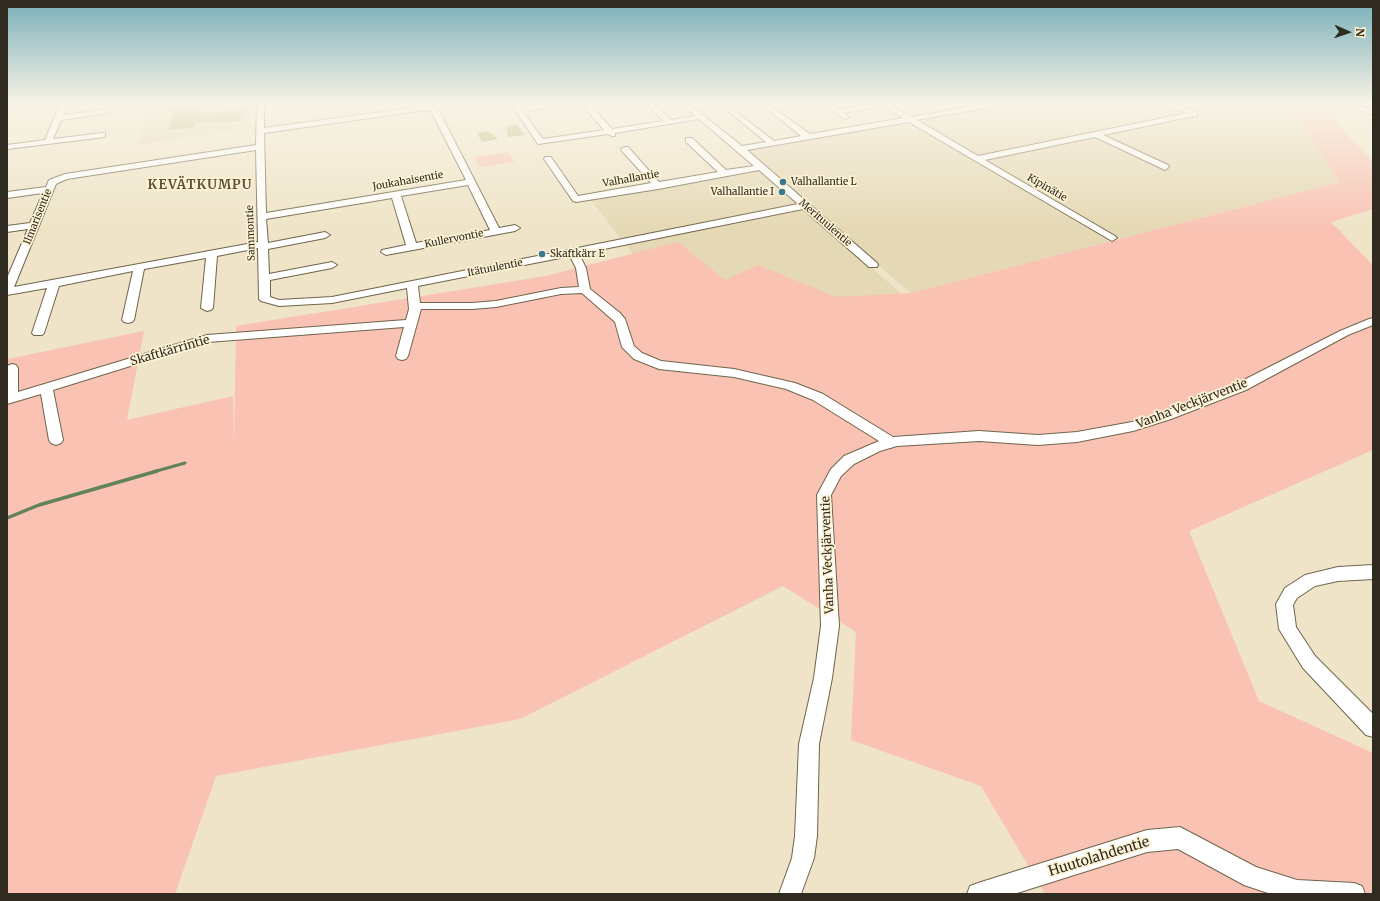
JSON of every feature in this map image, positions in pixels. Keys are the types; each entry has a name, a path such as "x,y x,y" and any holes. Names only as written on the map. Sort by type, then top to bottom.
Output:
{"street":[{"path":"452,146 470,182"},
{"path":"695,146 724,173"},
{"name":"Merituulentie","path":"736,146 873,265"},
{"path":"740,149 756,146"},
{"name":"Kipinätie","path":"955,146 1112,238"},
{"path":"976,159 1039,146"},
{"path":"1122,146 1165,167"},
{"name":"Ilmarisentie","path":"260,147 65,177 52,182 35,225 10,277 7,292 212,253 325,235"},
{"name":"Sammontie","path":"260,147 262,245 265,299 279,303"},
{"path":"625,149 658,186"},
{"name":"Valhallantie","path":"548,159 576,199 761,167"},
{"name":"Joukahaisentie","path":"262,217 470,182"},
{"name":"Kullervontie","path":"470,182 496,231"},
{"path":"7,195 50,189"},
{"name":"Kullervontie","path":"396,195 412,247"},
{"name":"Itätuulentie","path":"279,303 332,300 804,206"},
{"path":"7,229 35,225"},
{"name":"Kullervontie","path":"386,252 515,228"},
{"path":"573,252 581,268 584,290"},
{"path":"207,308 212,253"},
{"path":"264,278 332,265"},
{"path":"128,320 139,267"},
{"path":"38,333 54,282"},
{"path":"402,356 415,306 412,284"},
{"path":"415,306 488,305 561,291 584,290 616,315 621,321 628,347 638,356 659,365 734,373 790,386 818,397 892,443"},
{"name":"Vanha Veckjärventie","path":"790,894 803,858 806,836 809,744 823,678 830,626 824,495 836,473 849,460 895,441 979,436 1038,440 1077,437 1133,426 1166,416 1241,387 1344,333 1373,321"},
{"name":"Skaftkärrintie","path":"9,400 207,339 410,323"},
{"path":"9,400 12,368"},
{"path":"46,388 56,440"},
{"path":"1373,572 1338,574 1311,580 1291,593 1284,604 1288,629 1309,662 1373,728"},
{"name":"Huutolahdentie","path":"978,894 1147,841 1180,838 1260,880 1297,891 1354,894"}],"shaded area":[{"path":"758,146 1316,146 1340,182 911,293 741,149"},
{"path":"1316,146 1358,146 1373,162 1373,209 1331,222 1373,265 1373,450 1189,531 1259,701 1373,753 1373,894 1045,894 981,786 851,740 856,632 783,586 520,719 216,776 175,894 7,894 7,359 144,331 127,420 233,396 234,447 236,326 546,276 678,242 725,280 758,265 836,297 911,293 1340,182"},
{"path":"508,152 514,162 479,167 474,157"},
{"path":"759,170 903,295 703,344 590,199"}],"waterway":[{"path":"153,472 185,463"},
{"path":"7,518 39,505 157,471"}],"place":[{"name":"Valhallantie L","path":"783,182"},
{"name":"Valhallantie I","path":"782,192"},
{"name":"Skaftkärr E","path":"542,254"}],"district":[{"name":"KEVÄTKUMPU","path":"200,185"}]}
